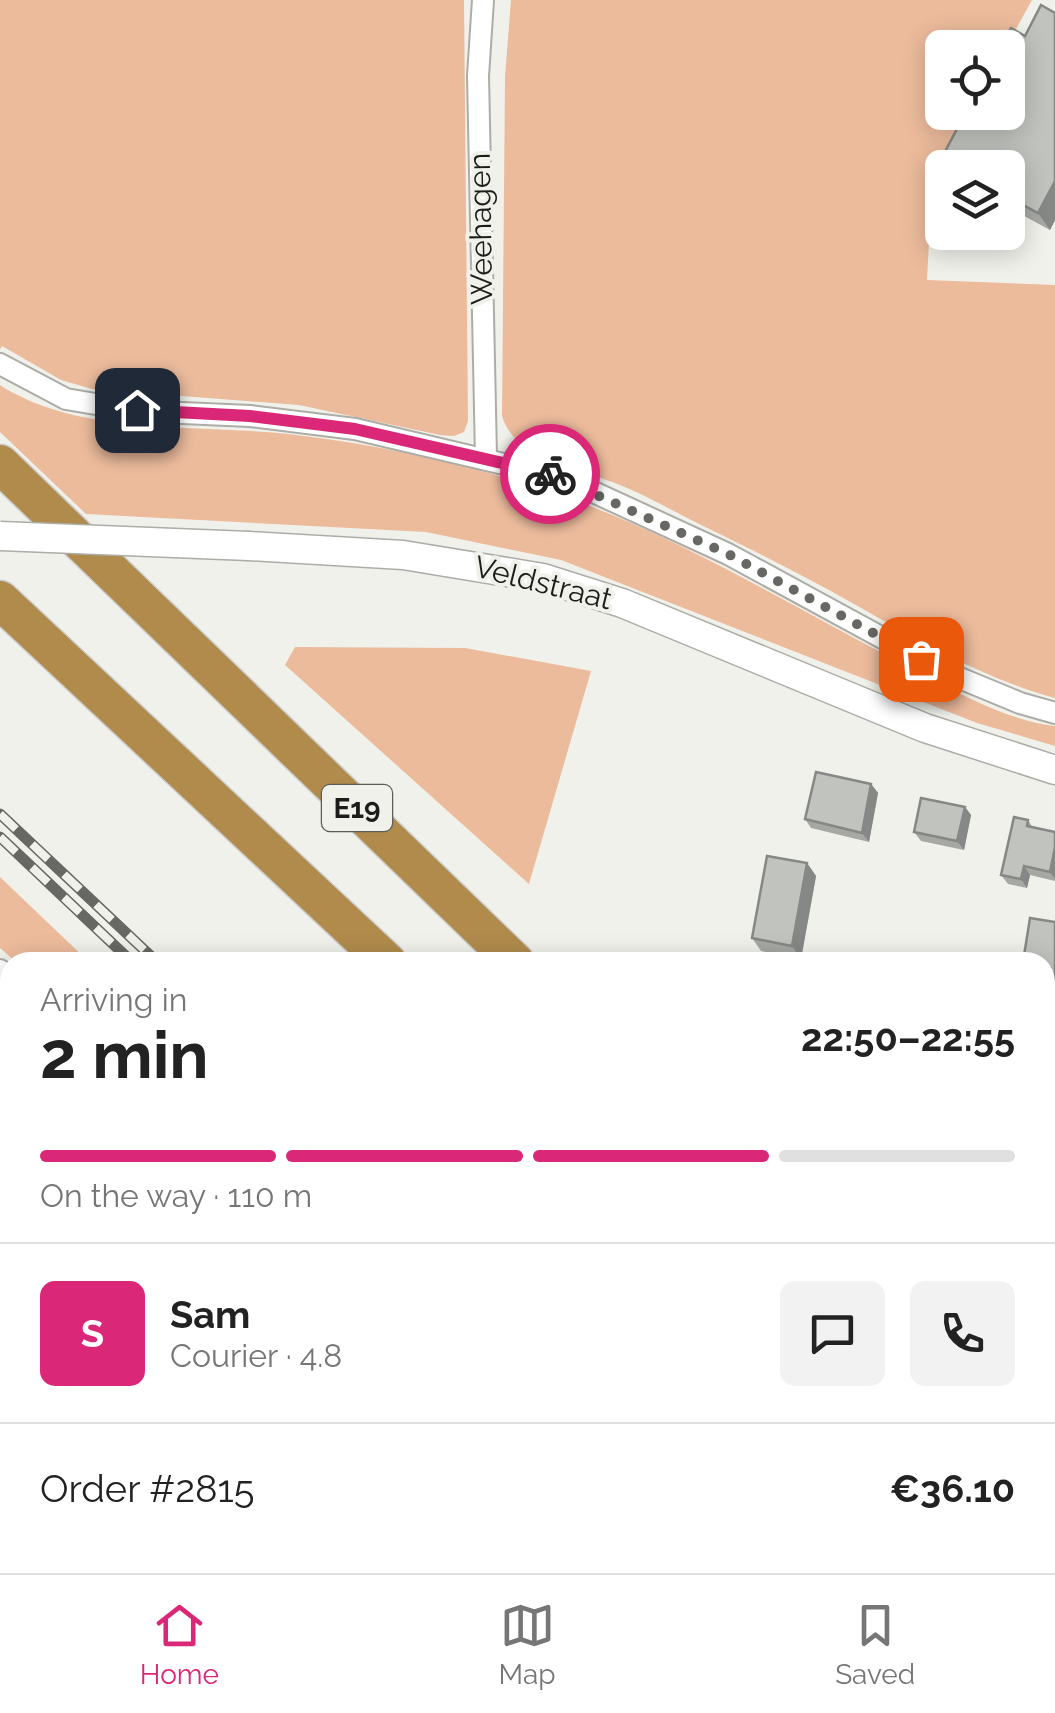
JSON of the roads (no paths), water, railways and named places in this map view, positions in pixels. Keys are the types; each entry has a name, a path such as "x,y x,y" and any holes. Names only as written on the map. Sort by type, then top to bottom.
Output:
{"highway":[{"name":"E19","path":"0,464 505,952"},
{"path":"0,600 376,952"}],"street":[{"name":"Weehagen","path":"483,0 478,76 486,457"},
{"path":"0,364 66,398 137,410 250,416 355,429 562,478 728,554 945,672 1055,713"},
{"name":"Veldstraat","path":"0,536 403,555 543,578 622,602 925,728 1055,770"}],"railway":[{"path":"0,814 146,952"},
{"path":"0,837 121,952"}]}
